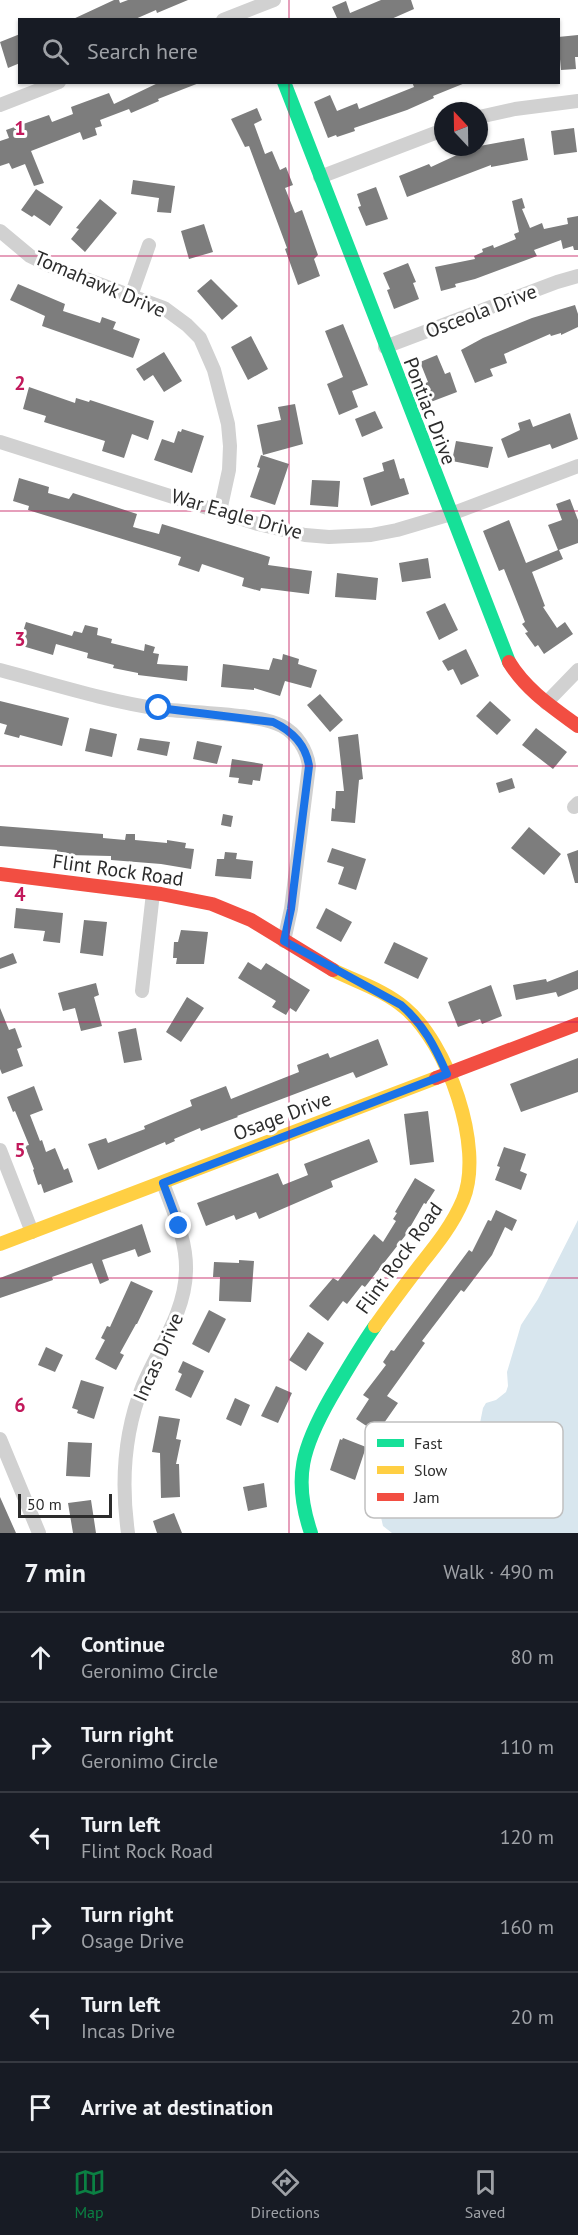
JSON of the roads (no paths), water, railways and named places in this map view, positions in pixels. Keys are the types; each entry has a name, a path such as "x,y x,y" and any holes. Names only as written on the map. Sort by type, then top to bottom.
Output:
{"street":[{"path":"229,18 274,0"},
{"path":"0,105 54,84"},
{"name":"Pontiac Drive","path":"285,84 510,666 526,687 578,726"},
{"path":"488,115 578,101"},
{"path":"320,177 434,133"},
{"name":"Tomahawk Drive","path":"0,231 30,256 48,265 171,312 200,338 206,348 223,399 230,446 229,470 220,511"},
{"path":"131,296 149,244"},
{"name":"Osceola Drive","path":"385,347 578,276"},
{"name":"War Eagle Drive","path":"0,442 278,529 329,537 371,535 397,530 451,514 578,466"},
{"path":"0,670 124,702 273,722 292,733 304,749 309,766 291,909 284,941"},
{"path":"546,702 578,670"},
{"name":"Flint Rock Road","path":"0,874 153,893 225,908 401,1005 428,1034 447,1074 468,1133 470,1168 466,1194 447,1230 350,1361 307,1443 300,1481 303,1507 311,1533"},
{"path":"142,991 153,893"},
{"name":"Osage Drive","path":"0,1244 578,1024"},
{"path":"0,1150 32,1233"},
{"name":"Incas Drive","path":"128,1533 124,1465 132,1416 144,1383 177,1314 184,1289 186,1270 183,1244 163,1183"},
{"path":"0,1438 39,1533"}]}
